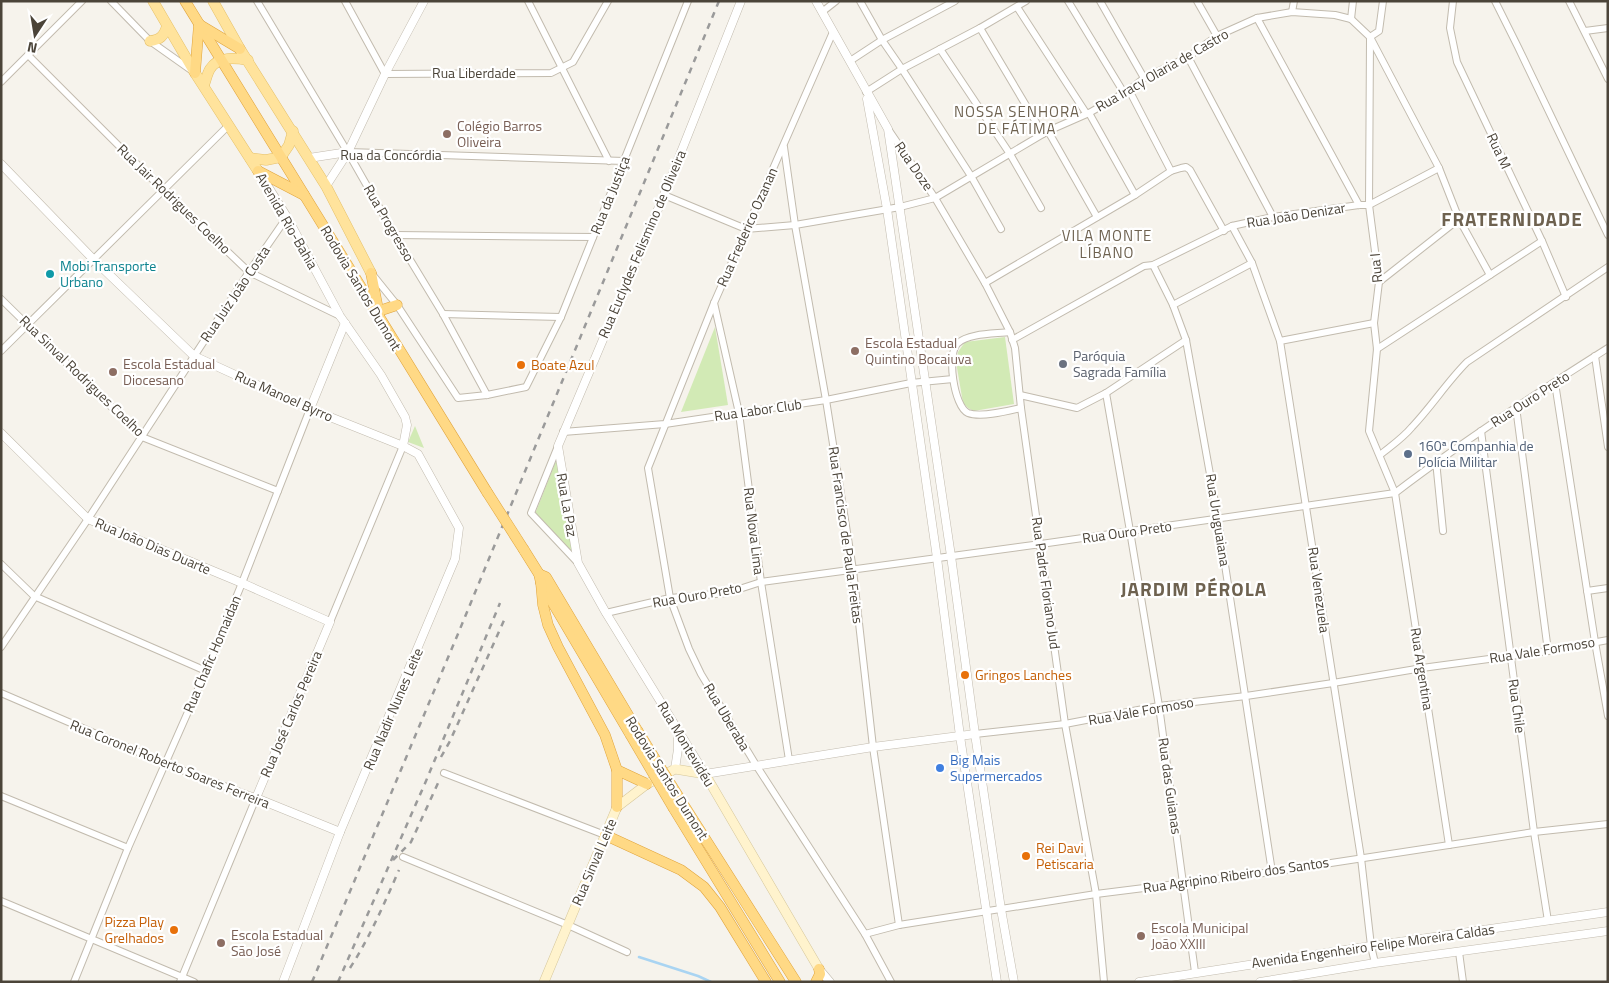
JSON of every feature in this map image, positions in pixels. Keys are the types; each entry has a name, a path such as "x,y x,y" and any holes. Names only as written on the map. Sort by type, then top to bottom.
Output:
{"highway":[{"name":"Rodovia Santos Dumont","path":"185,1 381,322 524,550 540,579 546,577 633,732 780,982"},
{"path":"195,73 199,24 240,49"},
{"path":"258,170 305,195"},
{"path":"371,273 381,322"},
{"path":"379,311 397,305"},
{"path":"540,579 548,625 605,735 617,770 617,807"},
{"path":"617,770 647,784"},
{"name":"Rodovia Santos Dumont","path":"678,807 796,981"},
{"path":"605,835 681,870 704,887 720,907 766,982"},
{"path":"816,982 820,974 819,969"},
{"path":"819,969 824,982"}],"main road":[{"name":"Avenida Rio-Bahia","path":"152,1 228,126 258,170"},
{"path":"213,1 240,49 326,186 371,273"},
{"path":"150,41 162,37 167,26"},
{"path":"204,85 210,68 221,61 234,58 248,60"},
{"path":"250,158 266,160 281,157 289,146 293,131"},
{"name":"Rua Vale Formoso","path":"674,769 705,774"},
{"name":"Rua Sinval Leite","path":"544,982 617,807 647,784 674,769"},
{"name":"Rua Montevidéu","path":"705,774 819,969"}],"street":[{"path":"1,82 82,1"},
{"path":"111,1 150,41 195,73"},
{"name":"Rua Progresso","path":"257,1 443,314 487,396"},
{"path":"345,1 385,74"},
{"path":"326,186 348,152 385,74 424,1"},
{"path":"528,1 609,161"},
{"path":"562,68 573,62 608,1"},
{"name":"Rua da Justiça","path":"487,396 526,387 561,317 688,1"},
{"name":"Rua Euclydes Felismino de Oliveira","path":"531,513 563,432 664,194 741,1"},
{"name":"Rua Doze","path":"816,1 888,129 936,198 1010,332"},
{"path":"822,12 836,1"},
{"path":"860,1 882,40 971,176 1001,229"},
{"path":"850,61 882,40 955,1"},
{"path":"997,982 960,736 937,558 887,209 866,92 902,69 980,28 1026,1"},
{"path":"1068,1 1127,92 1171,171"},
{"path":"1100,1 1144,78"},
{"path":"1197,1 1216,36"},
{"path":"1292,12 1294,1"},
{"path":"1352,1 1351,19 1370,37 1439,168 1459,219 1490,275"},
{"path":"1370,37 1379,32 1383,1"},
{"name":"Rua M","path":"1453,1 1450,28 1458,62 1542,241 1566,297"},
{"path":"1494,1 1608,235"},
{"path":"1570,1 1607,77"},
{"path":"1017,7 1087,113 1135,195"},
{"name":"Rua Iracy Olaria de Castro","path":"746,229 795,225 900,207 936,198 1046,133 1127,92 1144,78 1188,56 1216,36 1257,18 1292,12 1335,15 1351,19"},
{"path":"1257,18 1359,205"},
{"path":"980,28 1096,217"},
{"path":"1585,32 1608,28"},
{"name":"Rua Frederico Ozanan","path":"665,424 714,303 833,32"},
{"name":"Rua I","path":"1370,37 1369,205 1379,282 1374,323 1377,349 1368,431 1395,493"},
{"path":"940,49 1010,154 1041,208"},
{"name":"Rua Jair Rodrigues Coelho","path":"28,54 163,190 249,272 340,316"},
{"path":"1188,56 1273,217"},
{"name":"Rua Liberdade","path":"385,74 551,73 562,68"},
{"path":"1,351 228,126"},
{"path":"888,129 952,556 975,734 1001,909 1014,982"},
{"name":"Rua Francisco de Paula Freitas","path":"783,146 826,400 852,570 873,747 899,925"},
{"name":"Rua da Concórdia","path":"309,158 348,152 624,162"},
{"name":"Rua Manoel Byrro","path":"1,164 93,259 194,356 310,408 403,446"},
{"path":"984,283 1135,195 1171,171 1186,167 1190,170 1224,231"},
{"path":"1369,205 1439,168"},
{"name":"Avenida Rio-Bahia","path":"258,170 287,217 340,316 381,375 405,417 407,425 403,446"},
{"path":"664,194 746,229"},
{"name":"Rua João Denizar","path":"1012,340 1144,266 1152,265 1232,226 1273,217 1369,205"},
{"name":"Rua Juiz João Costa","path":"1,647 88,519 287,217"},
{"path":"1379,282 1459,219"},
{"name":"Rua Venezuela","path":"1232,226 1252,263 1280,341 1361,858 1371,946 1375,963"},
{"path":"395,235 593,237"},
{"path":"1377,349 1542,241"},
{"path":"1173,305 1252,263"},
{"name":"Rua Uruguaiana","path":"1152,265 1173,305 1186,340 1218,519 1272,872"},
{"path":"1380,455 1410,430 1454,376 1468,362 1608,268"},
{"path":"371,273 397,305 458,398 487,396"},
{"name":"Rua Sinval Rodrigues Coelho","path":"1,299 142,437 278,491"},
{"name":"Rua Nova Lima","path":"714,303 739,413 761,582 789,760"},
{"path":"443,314 561,317"},
{"name":"Rua Chafic Homaidan","path":"74,982 128,848 206,671 345,323"},
{"path":"1280,341 1374,323"},
{"path":"1010,332 972,336 964,338 956,344 953,349 952,358 953,378 960,405 964,411 970,414 1021,408"},
{"name":"Rua Padre Floriano Jud","path":"1010,332 1015,348 1021,408 1065,724 1096,894 1104,982"},
{"path":"1020,395 1077,408 1106,393 1186,340"},
{"name":"Rua Ouro Preto","path":"606,613 670,598 727,593 761,582 1395,493 1436,461 1608,348"},
{"path":"1595,356 1608,447"},
{"name":"Rua Labor Club","path":"563,432 665,424 826,400 911,383 953,378"},
{"path":"1555,383 1608,716"},
{"name":"Rua das Guianas","path":"1106,393 1159,706 1195,972"},
{"path":"1516,407 1548,651"},
{"name":"Rua Uberaba","path":"665,424 648,468 670,598 693,657 756,765 865,934 891,982"},
{"name":"Rua Chile","path":"1481,431 1534,832 1548,921"},
{"name":"Rua João Dias Duarte","path":"1,433 88,519 330,622"},
{"name":"Rua José Carlos Pereira","path":"181,979 403,446"},
{"name":"Rua Nadir Nunes Leite","path":"282,982 340,832 455,560 459,528 418,454 403,446"},
{"name":"Rua La Paz","path":"558,446 566,502 578,563"},
{"path":"1436,461 1443,531"},
{"name":"Rua Argentina","path":"1395,493 1449,844"},
{"name":"Rua Montevidéu","path":"531,513 578,563 606,613 705,774"},
{"path":"1,564 34,596 206,671"},
{"path":"1588,591 1608,588"},
{"name":"Rua Vale Formoso","path":"705,774 873,747 1065,724 1159,706 1246,696 1422,668 1548,651 1608,640"},
{"name":"Rua Coronel Roberto Soares Ferreira","path":"1,693 166,764 340,832"},
{"path":"674,769 678,751 678,731"},
{"path":"444,773 605,835"},
{"path":"1,796 128,848"},
{"name":"Rua Agripino Ribeiro dos Santos","path":"865,934 899,925 1096,894 1272,872 1534,832 1608,824"},
{"path":"403,858 568,925 627,952"},
{"path":"1,901 181,979 194,982"},
{"name":"Avenida Engenheiro Felipe Moreira Caldas","path":"1139,982 1195,972 1608,912"},
{"name":"Avenida Engenheiro Felipe Moreira Caldas","path":"1260,982 1375,963 1608,931"},
{"path":"1459,952 1463,982"},
{"name":"Rua Montevidéu","path":"819,969 830,982"}],"green space":[{"path":"715,327 728,405 681,412"},
{"path":"1005,337 1014,404 974,411 963,403 956,362 958,352 965,342"},
{"path":"415,426 424,448 408,442"},
{"path":"557,458 565,513 573,555 535,514"}],"waterway":[{"path":"639,957 711,982"}],"railway":[{"path":"312,982 719,1"},
{"path":"338,982 426,781 500,603"},
{"path":"441,757 506,616"},
{"path":"393,860 411,842 439,781"},
{"path":"350,968 370,932 399,870"}],"place":[{"name":"Colégio Barros Oliveira","path":"447,134"},
{"name":"Mobi Transporte Urbano","path":"50,274"},
{"name":"Escola Estadual Quintino Bocaiuva","path":"855,351"},
{"name":"Paróquia Sagrada Família","path":"1063,364"},
{"name":"Boate Azul","path":"521,365"},
{"name":"Escola Estadual Diocesano","path":"113,372"},
{"name":"160ª Companhia de Polícia Militar","path":"1408,454"},
{"name":"Gringos Lanches","path":"965,675"},
{"name":"Big Mais Supermercados","path":"940,768"},
{"name":"Rei Davi Petiscaria","path":"1026,856"},
{"name":"Pizza Play Grelhados","path":"174,930"},
{"name":"Escola Municipal João XXIII","path":"1141,936"},
{"name":"Escola Estadual São José","path":"221,943"}],"district":[{"name":"NOSSA SENHORA DE FÁTIMA","path":"1017,120"},
{"name":"FRATERNIDADE","path":"1512,219"},
{"name":"VILA MONTE LÍBANO","path":"1107,244"},
{"name":"JARDIM PÉROLA","path":"1194,589"}]}
